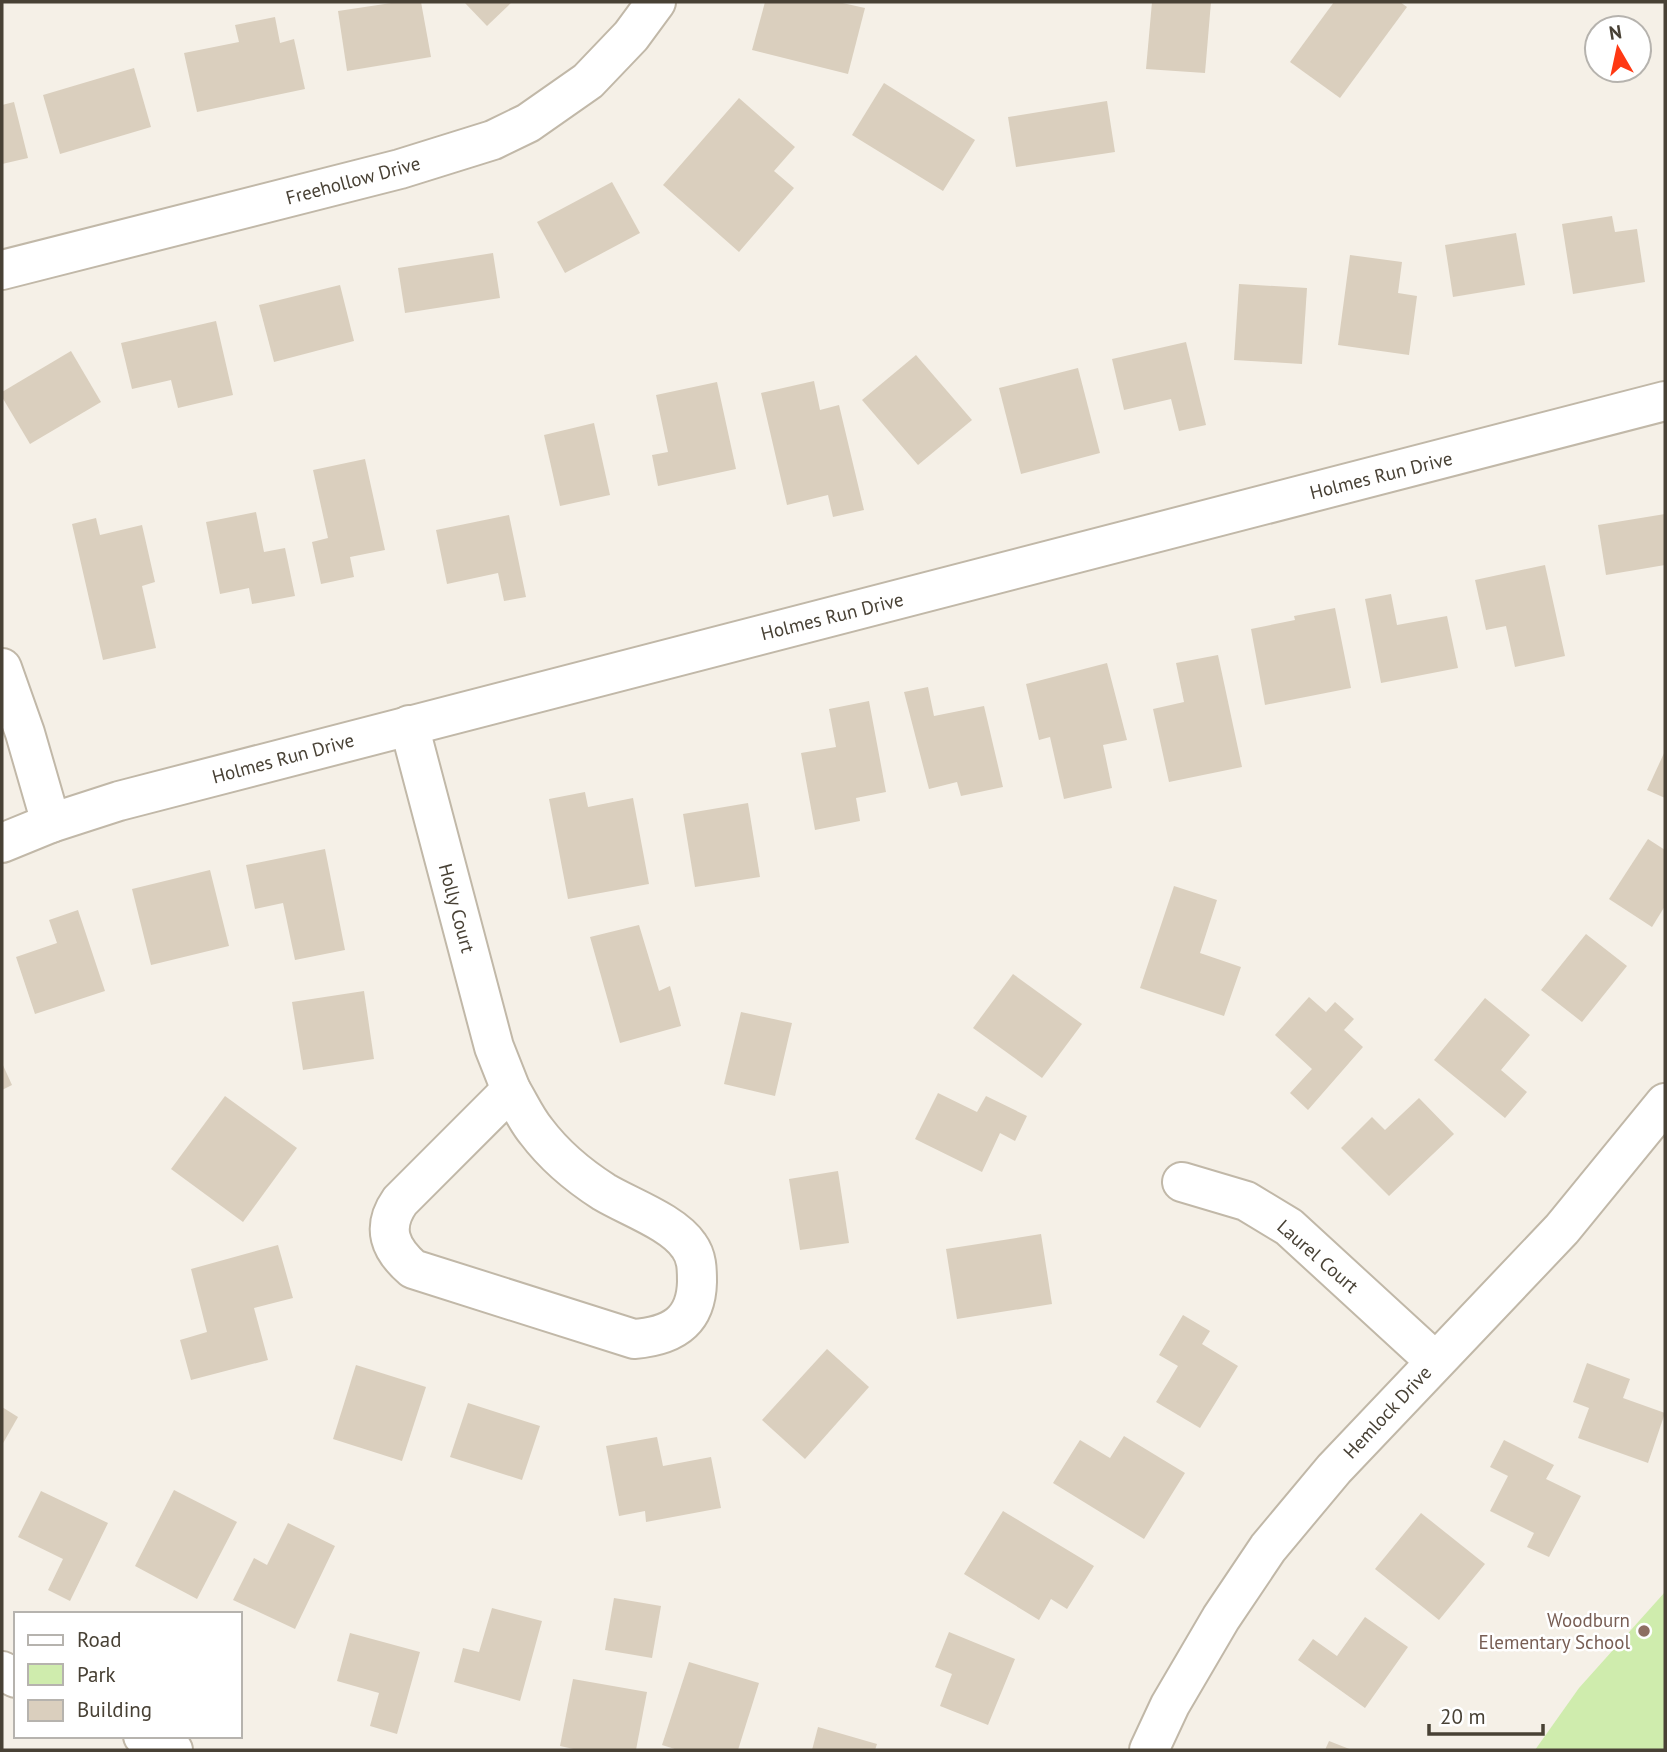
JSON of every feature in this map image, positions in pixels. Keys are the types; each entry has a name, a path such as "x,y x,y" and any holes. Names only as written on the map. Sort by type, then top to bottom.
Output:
{"street":[{"name":"Freehollow Drive","path":"2,270 400,169 493,140 527,123 588,81 631,36 656,2"},
{"name":"Holmes Run Drive","path":"2,843 51,823 119,801 1665,401"},
{"path":"2,668 25,733 51,823"},
{"name":"Holly Court","path":"409,725 494,1047 511,1090 536,1131 571,1168 603,1191 678,1233 690,1247 697,1265 696,1297 688,1316 669,1333 634,1339 413,1269 398,1256 390,1239 393,1211 511,1090"},
{"name":"Hemlock Drive","path":"1149,1750 1170,1705 1221,1618 1269,1548 1334,1469 1562,1229 1665,1103"},
{"name":"Laurel Court","path":"1182,1182 1246,1201 1289,1227 1435,1361"},
{"path":"147,1738 173,1750"}],"green space":[{"name":"Woodburn Elementary School","path":"1665,1592 1665,1750 1535,1750 1579,1688"}],"building":[{"path":"398,2 421,2 431,57 347,71 338,11"},
{"path":"464,2 512,2 487,26"},
{"path":"765,2 838,2 865,8 848,74 752,50"},
{"path":"1152,2 1211,2 1205,73 1146,69"},
{"path":"1334,2 1400,2 1407,7 1340,98 1290,62"},
{"path":"275,17 280,43 294,39 305,89 197,112 184,53 239,42 235,25"},
{"path":"134,68 151,127 60,154 43,95"},
{"path":"884,83 975,140 943,191 852,135"},
{"path":"739,98 795,147 774,171 794,188 739,252 663,185"},
{"path":"1107,101 1115,152 1016,167 1008,117"},
{"path":"14,102 28,158 2,164 2,105"},
{"path":"612,182 640,233 565,273 537,222"},
{"path":"1612,216 1615,232 1637,229 1645,282 1573,294 1562,224"},
{"path":"1516,233 1525,285 1453,297 1445,245"},
{"path":"493,253 500,298 405,313 398,268"},
{"path":"1350,255 1402,262 1398,293 1417,296 1409,355 1338,345"},
{"path":"1239,284 1307,288 1302,364 1234,360"},
{"path":"340,285 354,341 274,362 259,305"},
{"path":"216,321 233,395 178,408 171,380 132,389 121,343"},
{"path":"1186,342 1206,425 1179,431 1171,399 1124,410 1112,359"},
{"path":"71,351 101,402 30,444 2,397 2,392"},
{"path":"916,355 972,420 918,465 862,400"},
{"path":"1078,368 1100,453 1021,474 999,388"},
{"path":"814,381 820,410 839,405 864,510 833,517 828,495 787,505 761,393"},
{"path":"717,382 736,469 658,486 652,455 668,452 656,395"},
{"path":"594,423 610,495 560,506 544,435"},
{"path":"365,459 385,550 350,557 354,577 321,584 312,542 328,538 313,470"},
{"path":"256,512 264,552 285,548 295,596 252,604 249,588 220,594 206,522"},
{"path":"1665,514 1665,565 1606,575 1598,525"},
{"path":"509,515 526,597 504,601 498,573 447,584 436,530"},
{"path":"96,518 100,535 142,525 155,582 142,586 156,648 103,660 72,524"},
{"path":"1545,565 1565,656 1515,667 1506,626 1486,630 1475,580"},
{"path":"1391,594 1397,625 1447,616 1458,668 1381,683 1365,599"},
{"path":"1335,608 1351,688 1265,705 1251,629 1295,620 1294,616"},
{"path":"1218,655 1242,767 1169,782 1153,709 1184,702 1176,663"},
{"path":"1107,663 1127,740 1103,745 1112,788 1064,799 1050,737 1039,740 1026,684"},
{"path":"928,687 934,716 984,706 1003,787 961,796 957,782 929,789 904,692"},
{"path":"869,701 886,792 856,798 860,821 815,830 801,753 836,747 829,709"},
{"path":"1665,751 1665,798 1647,790"},
{"path":"585,792 588,807 633,798 649,884 568,899 549,799"},
{"path":"748,803 760,877 695,887 683,814"},
{"path":"1648,839 1665,850 1665,906 1652,927 1609,899"},
{"path":"325,849 345,950 295,960 283,903 255,909 246,865"},
{"path":"210,870 229,946 151,965 132,889"},
{"path":"1174,886 1217,900 1200,953 1241,967 1224,1016 1140,988"},
{"path":"78,910 105,991 35,1014 16,957 57,943 49,920"},
{"path":"639,925 659,991 670,986 681,1026 620,1043 590,937"},
{"path":"1586,934 1627,966 1582,1022 1541,990"},
{"path":"1013,974 1082,1024 1042,1078 973,1028"},
{"path":"364,991 374,1059 303,1070 292,1002"},
{"path":"1309,997 1326,1012 1335,1002 1354,1019 1344,1030 1363,1047 1308,1110 1290,1093 1312,1069 1275,1035"},
{"path":"1485,998 1530,1035 1501,1070 1527,1092 1505,1118 1434,1060"},
{"path":"741,1012 792,1023 775,1096 724,1084"},
{"path":"2,1063 12,1085 2,1090"},
{"path":"938,1093 977,1112 986,1096 1027,1116 1015,1141 1000,1133 982,1172 915,1139"},
{"path":"225,1096 297,1148 243,1222 171,1169"},
{"path":"1419,1098 1454,1134 1389,1196 1341,1148 1372,1117 1385,1130"},
{"path":"838,1171 849,1243 800,1250 789,1179"},
{"path":"1041,1234 1052,1304 957,1319 946,1249"},
{"path":"278,1245 293,1298 254,1308 268,1360 191,1380 180,1340 207,1332 191,1269"},
{"path":"1183,1315 1210,1331 1202,1344 1238,1366 1200,1428 1156,1402 1178,1366 1159,1355"},
{"path":"827,1349 869,1387 805,1459 762,1420"},
{"path":"1587,1363 1630,1379 1623,1398 1665,1413 1648,1463 1578,1438 1589,1408 1573,1402"},
{"path":"356,1365 426,1387 402,1461 333,1439"},
{"path":"468,1403 540,1426 522,1480 450,1457"},
{"path":"2,1407 18,1417 2,1445"},
{"path":"1124,1436 1185,1473 1144,1539 1053,1483 1080,1440 1110,1458"},
{"path":"657,1437 663,1466 711,1457 721,1508 646,1522 645,1511 619,1516 606,1446"},
{"path":"1504,1440 1554,1465 1546,1479 1581,1496 1549,1557 1527,1547 1534,1533 1490,1511 1508,1476 1490,1467"},
{"path":"174,1490 237,1522 197,1599 135,1566"},
{"path":"41,1491 108,1523 70,1601 48,1590 63,1559 18,1537"},
{"path":"1003,1511 1094,1566 1067,1609 1051,1599 1039,1620 964,1574"},
{"path":"1421,1513 1485,1564 1439,1620 1375,1569"},
{"path":"288,1523 335,1546 295,1629 233,1600 254,1558 267,1565"},
{"path":"614,1598 661,1606 652,1658 605,1650"},
{"path":"492,1608 542,1621 520,1701 454,1682 463,1648 479,1652"},
{"path":"1365,1617 1408,1647 1365,1708 1298,1660 1313,1639 1337,1656"},
{"path":"949,1632 1015,1659 988,1725 940,1706 952,1674 935,1667"},
{"path":"350,1633 420,1652 397,1734 370,1726 379,1693 337,1681"},
{"path":"689,1662 759,1683 738,1750 678,1750 662,1745"},
{"path":"573,1679 647,1692 636,1750 578,1750 560,1746"},
{"path":"818,1727 877,1744 875,1750 812,1750"},
{"path":"1329,1741 1352,1750 1325,1750"}],"place":[{"name":"Woodburn Elementary School","path":"1644,1631"}]}
